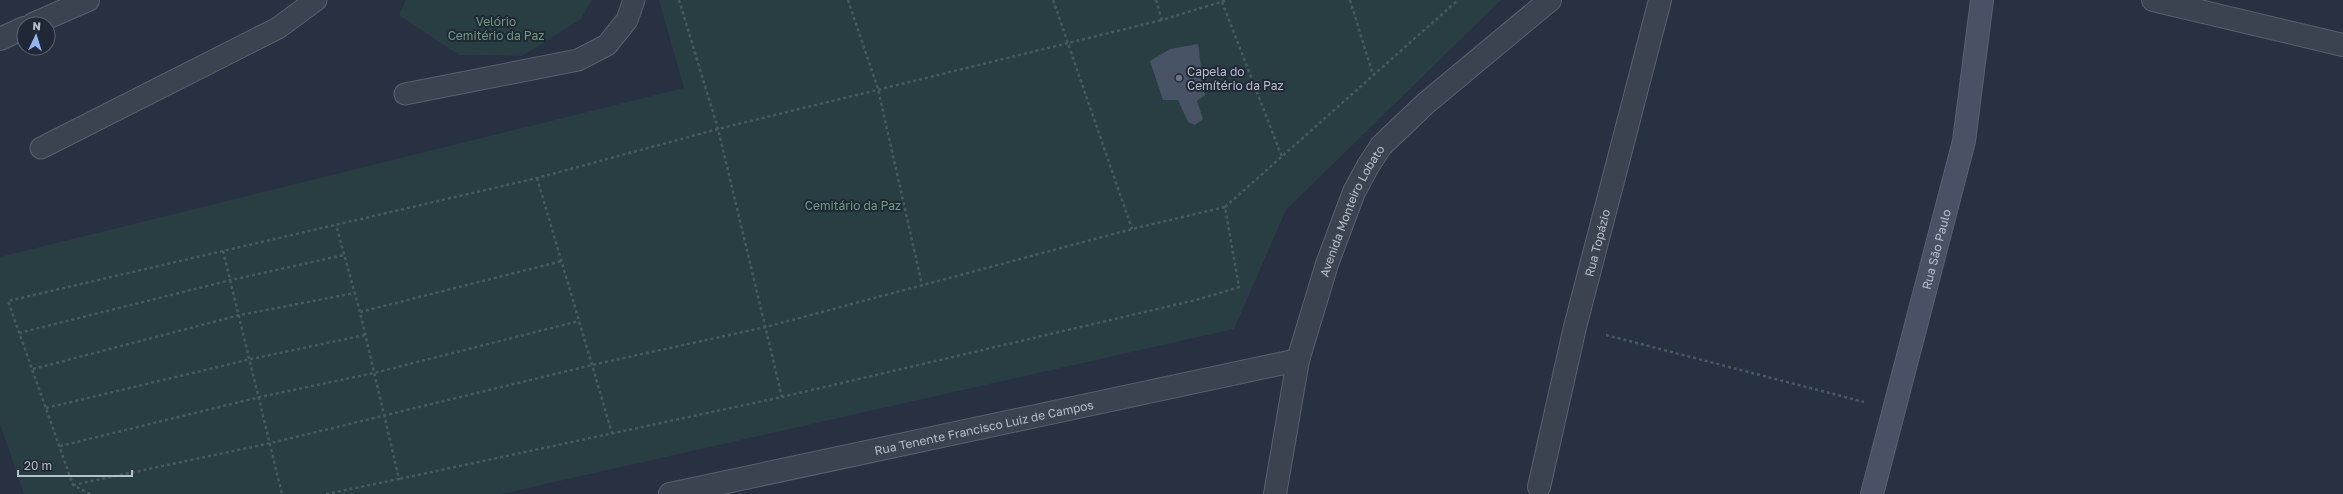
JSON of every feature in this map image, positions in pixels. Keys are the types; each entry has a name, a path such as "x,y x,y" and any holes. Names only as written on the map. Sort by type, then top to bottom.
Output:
{"main road":[{"name":"Rua São Paulo","path":"1872,494 1964,141 1982,0"}],"street":[{"path":"51,16 88,0"},
{"name":"Avenida Monteiro Lobato","path":"1275,494 1298,360 1327,264 1349,206 1364,173 1381,146 1426,104 1550,0"},
{"name":"Rua Topázio","path":"1539,487 1575,327 1660,0"},
{"path":"2153,0 2343,46"},
{"path":"0,39 16,32"},
{"name":"Rua Tenente Francisco Luiz de Campos","path":"670,494 1298,360"}],"lane":[{"path":"41,148 278,28 316,0"},
{"path":"405,94 578,60 607,44 627,20 634,0"}],"path":[{"path":"679,0 718,129 782,397"},
{"path":"848,0 878,89 922,285"},
{"path":"1053,0 1132,229"},
{"path":"1156,0 1162,20"},
{"path":"90,494 73,484 8,301 537,178 718,129 1162,20 1227,0"},
{"path":"1350,0 1373,75"},
{"path":"73,484 271,444 592,365 766,327 1132,229 1225,207 1458,0"},
{"path":"1222,2 1282,157"},
{"path":"537,178 612,433"},
{"path":"326,494 782,397 1200,299 1239,287 1225,207"},
{"path":"336,225 360,312 399,479"},
{"path":"223,251 260,397 282,494"},
{"path":"19,333 231,280 344,255"},
{"path":"360,312 562,261"},
{"path":"32,369 240,315 355,293"},
{"path":"60,446 260,397 374,373 580,321"},
{"path":"1575,327 1894,410"},
{"path":"46,408 365,335"}],"green space":[{"name":"Velório Cemitério da Paz","path":"406,0 592,0 581,19 522,56 459,55 399,15"},
{"name":"Cemitário da Paz","path":"659,0 1501,0 1286,210 1234,329 501,494 24,494 0,424 0,257 684,88"}],"building":[{"name":"Capela do Cemítério da Paz","path":"1198,44 1205,95 1197,101 1203,119 1195,125 1188,122 1178,100 1163,100 1150,61 1170,49"}],"place":[{"name":"Capela do Cemítério da Paz","path":"1179,78"}]}
